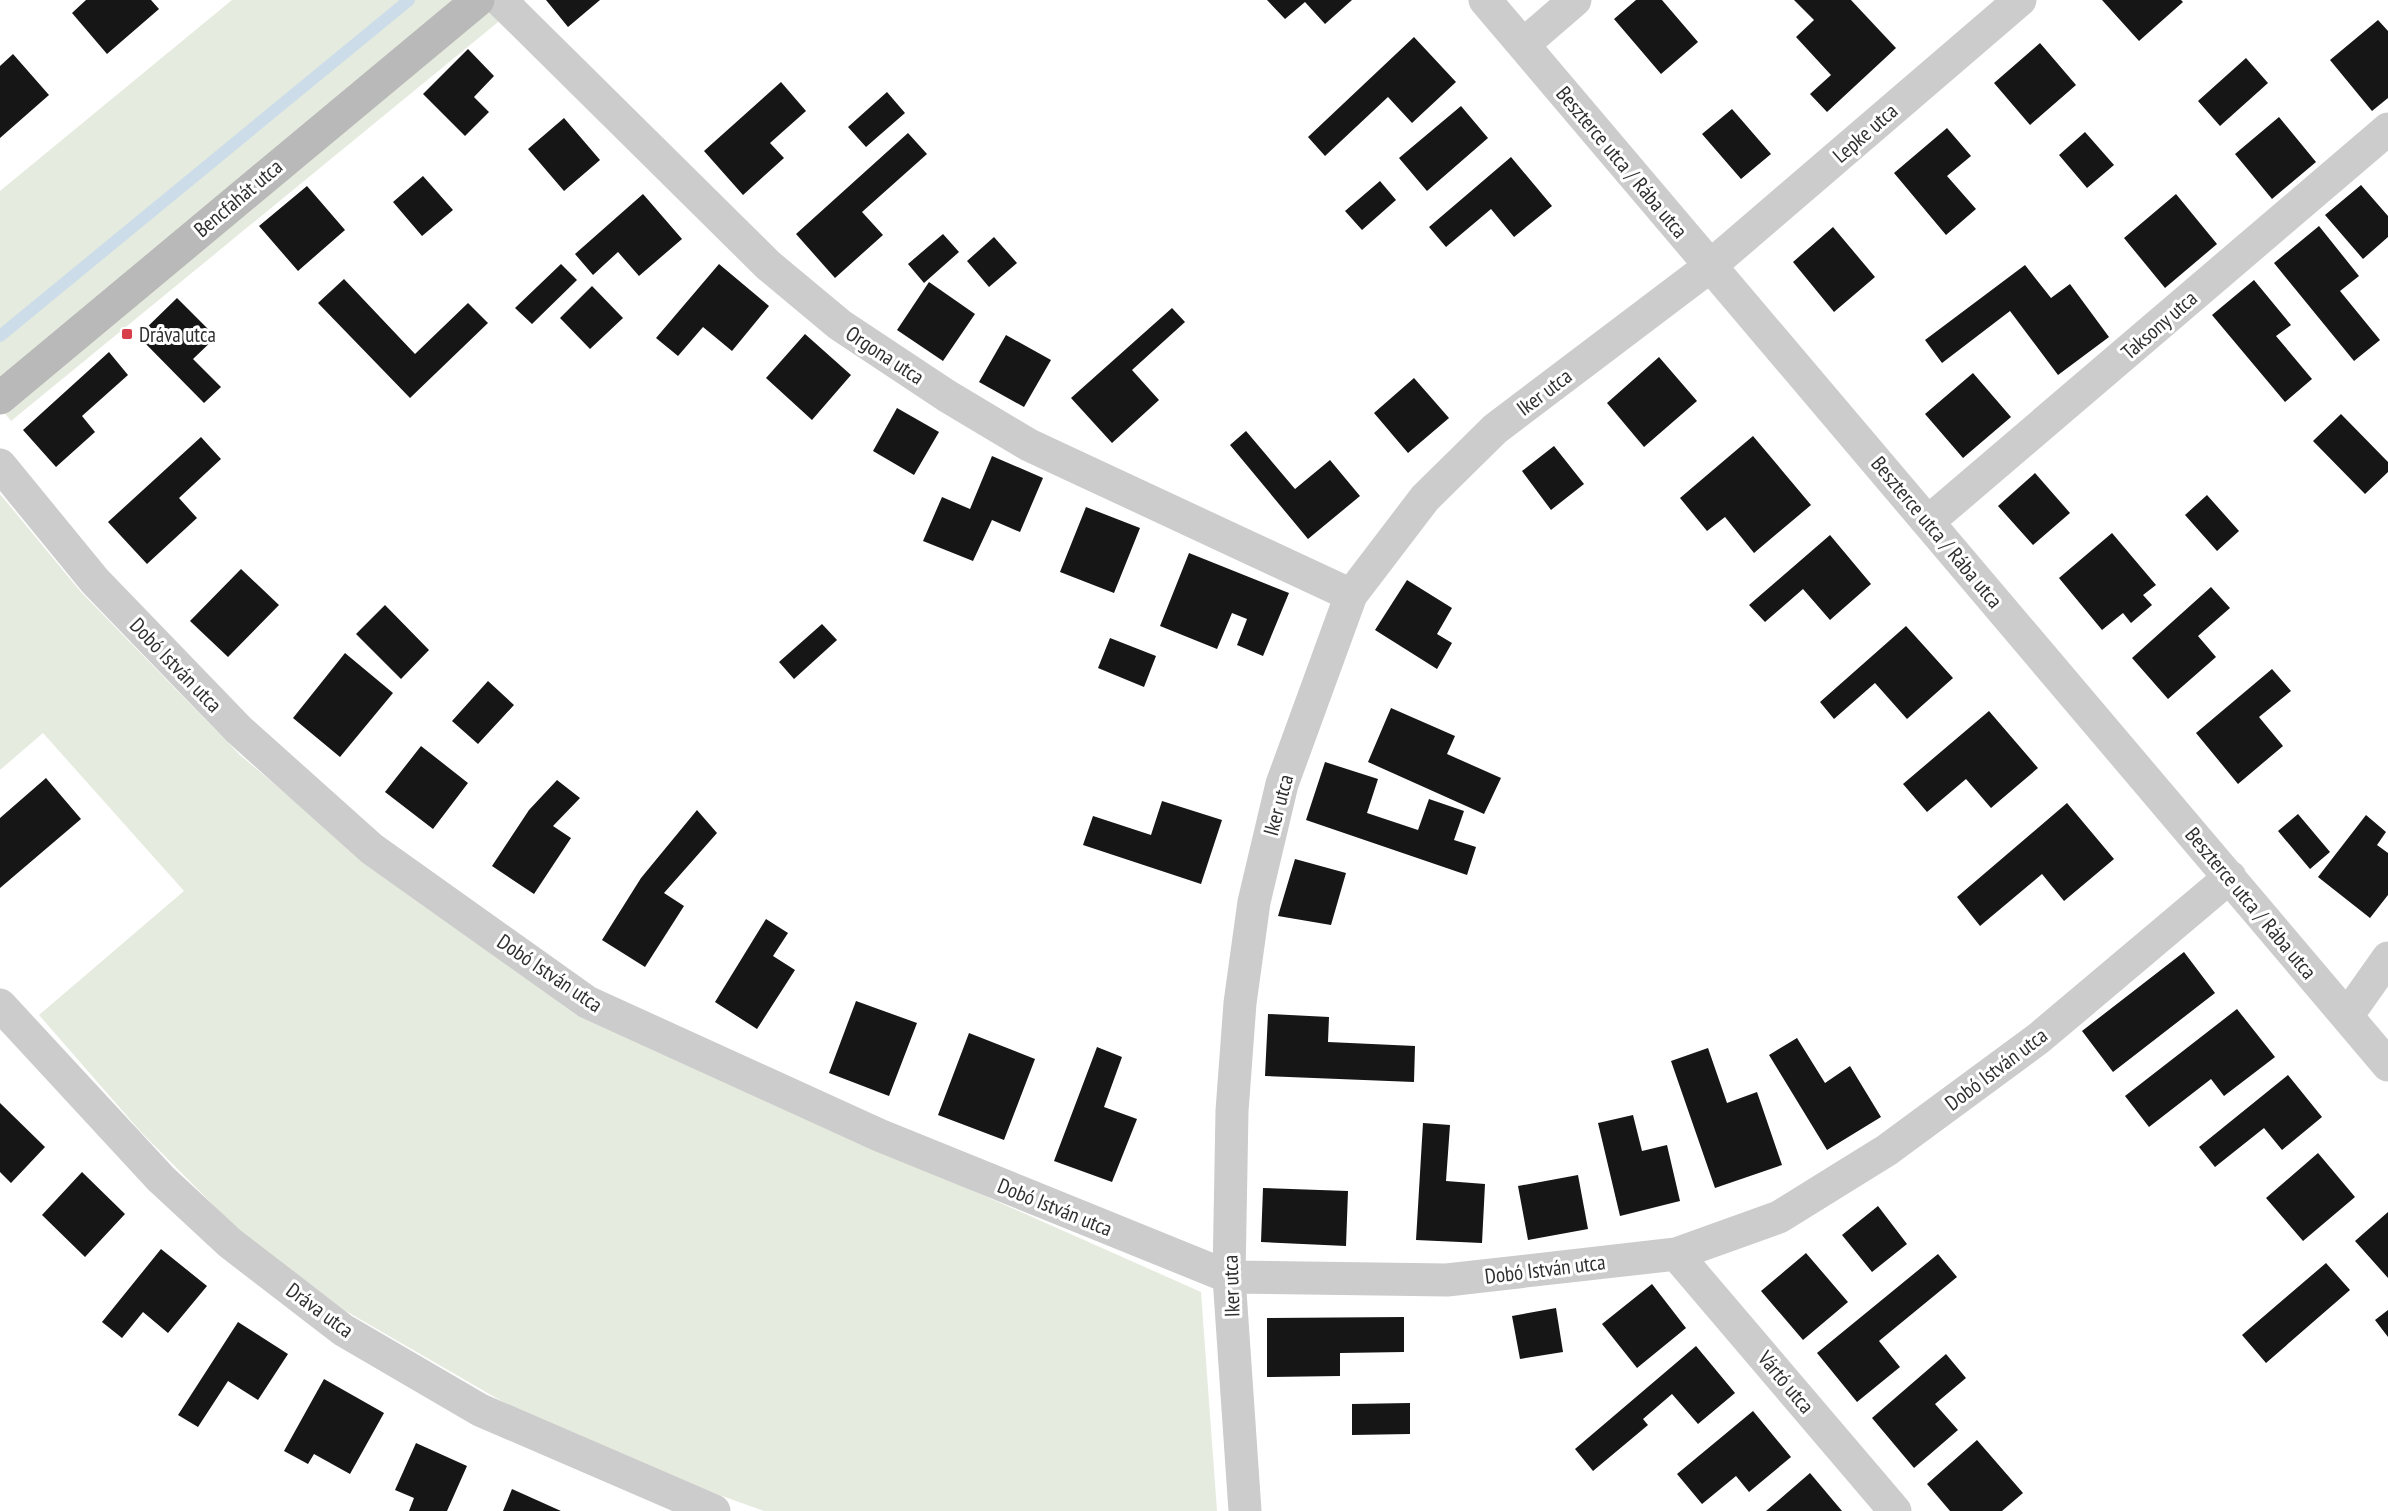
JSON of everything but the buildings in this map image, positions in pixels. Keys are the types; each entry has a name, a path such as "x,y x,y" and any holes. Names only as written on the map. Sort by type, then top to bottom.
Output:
{"street":[{"name":"Bencfahát utca","path":"0,398 478,0"},
{"name":"Orgona utca","path":"501,0 768,265 840,325 947,396 1029,445 1351,595"},
{"name":"Beszterce utca / Rába utca","path":"1485,0 1709,267 1929,521 2388,1065"},
{"path":"1524,45 1575,0"},
{"name":"Lepke utca","path":"1709,267 2020,0"},
{"name":"Taksony utca","path":"1929,521 2388,129"},
{"name":"Iker utca","path":"1245,1511 1229,1277 1232,1111 1240,1003 1254,902 1282,784 1351,595 1425,498 1496,429 1709,267"},
{"name":"Dobó István utca","path":"0,465 95,581 239,730 372,849 586,1002 879,1135 1229,1277 1447,1280 1676,1254 1779,1217 1887,1150 2038,1038 2230,877"},
{"path":"2347,1016 2388,958"},
{"name":"Dráva utca","path":"0,1005 170,1187 230,1243 343,1330 480,1410 714,1511"},
{"name":"Vártó utca","path":"1676,1254 1895,1511"}],"shaded area":[{"path":"232,0 525,0 11,421 0,407 0,191"},
{"path":"0,494 81,592 240,755 364,860 575,1014 1201,1292 1217,1511 764,1511 711,1492 510,1406 344,1310 241,1233 140,1131 39,1015 184,891 43,733 0,770"}],"waterway":[{"path":"0,336 409,0"}],"place":[{"name":"Dráva utca","path":"127,334"}]}
